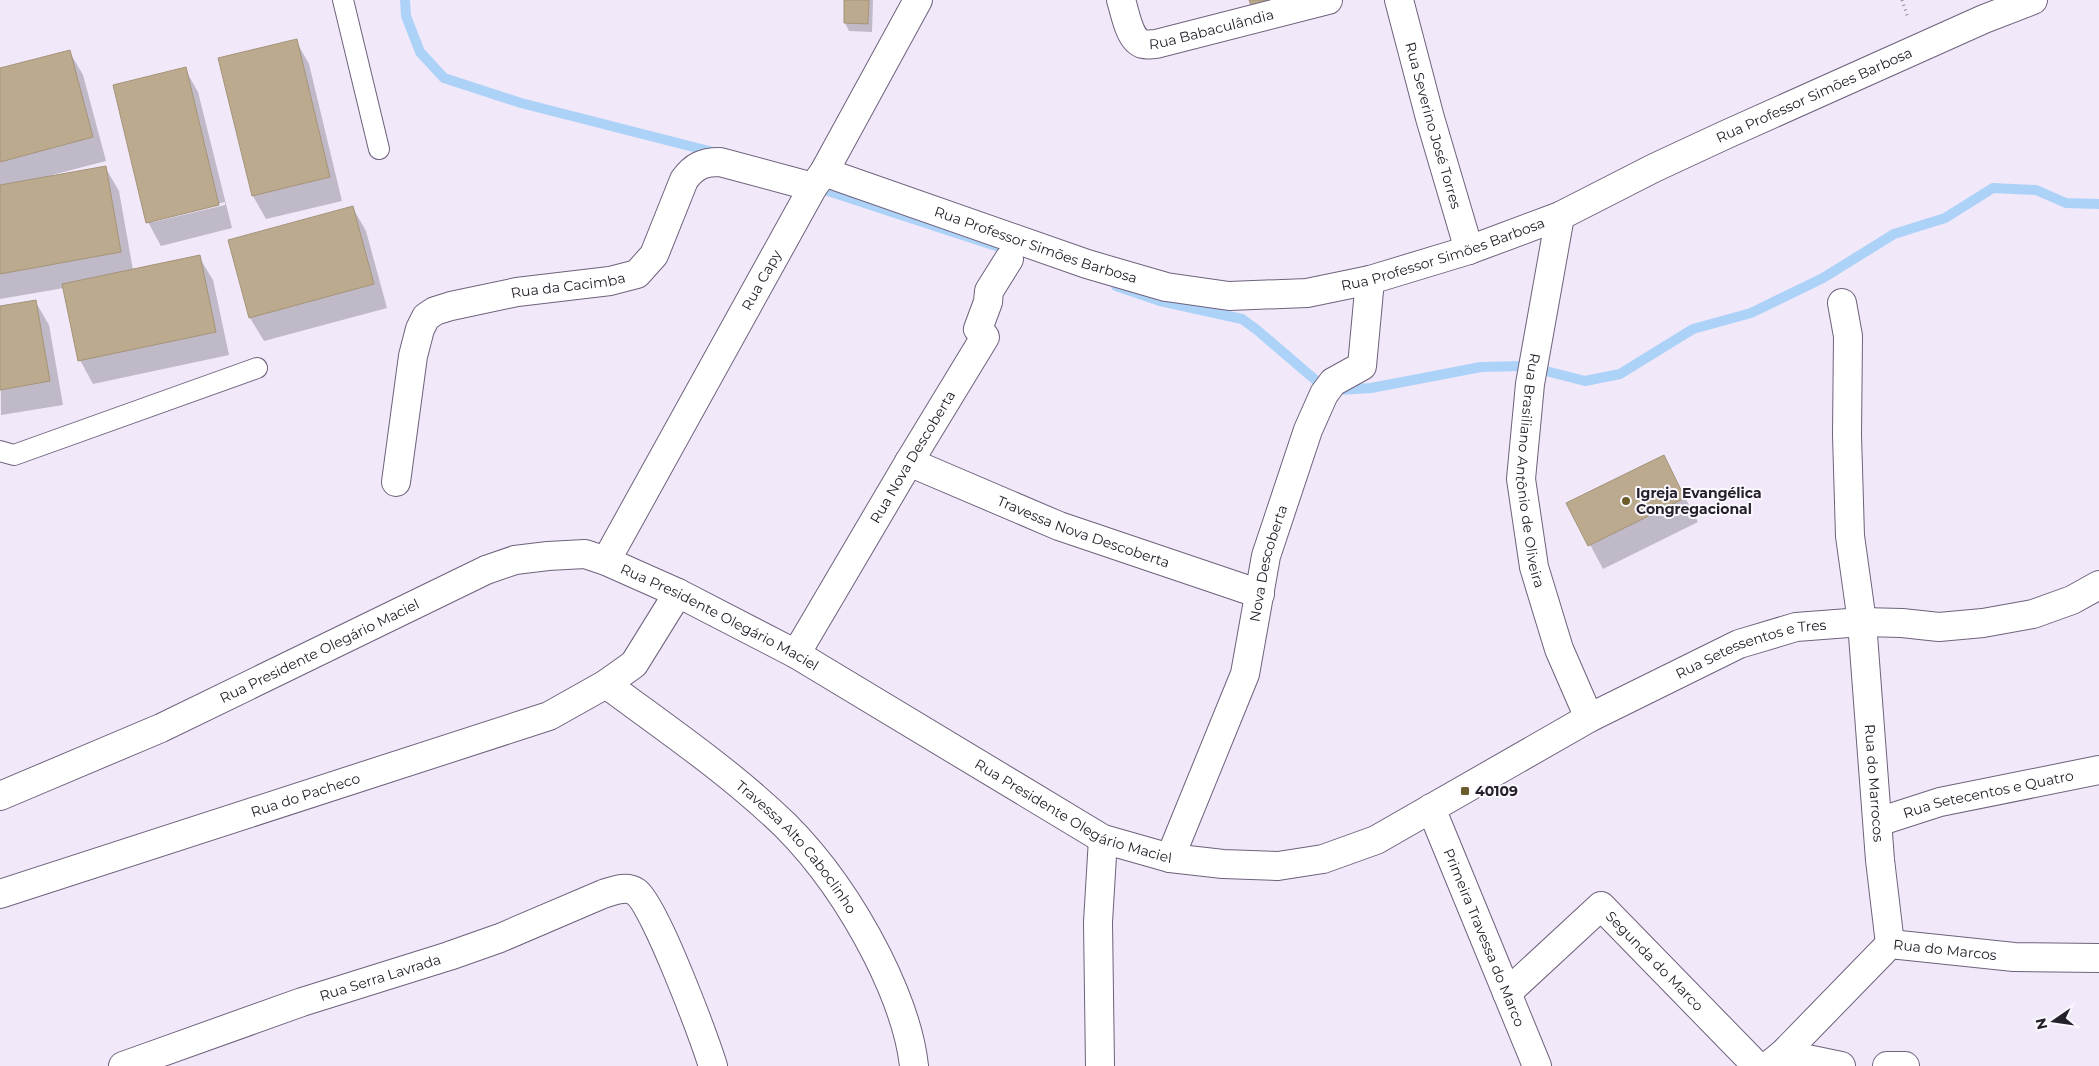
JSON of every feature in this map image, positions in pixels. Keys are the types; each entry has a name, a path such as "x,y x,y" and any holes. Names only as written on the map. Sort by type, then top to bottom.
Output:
{"street":[{"name":"Rua Capy","path":"606,561 918,0"},
{"name":"Rua Babaculândia","path":"1121,0 1132,33 1136,40 1143,44 1156,44 1328,0"},
{"name":"Rua Severino José Torres","path":"1399,0 1430,118 1469,250"},
{"name":"Rua Professor Simões Barbosa","path":"819,180 1166,287 1229,296 1307,293 1370,280 1469,250 1560,216 1724,135 1984,19 2033,0"},
{"name":"Rua da Cacimba","path":"396,482 413,356 420,329 426,317 435,310 517,292 610,281 637,274 654,256 684,180 691,170 698,165 720,162 819,180"},
{"name":"Rua Brasiliano Antônio de Oliveira","path":"1560,216 1530,384 1521,479 1534,567 1559,649 1589,718"},
{"name":"Rua Nova Descoberta","path":"796,654 985,337 978,329 988,302 989,291 1009,259"},
{"name":"Nova Descoberta","path":"1170,858 1245,674 1266,556 1308,430 1324,394 1333,382 1362,366 1370,280"},
{"name":"Rua do Marrocos","path":"1842,303 1848,336 1847,435 1850,536 1862,622 1890,944"},
{"name":"Travessa Nova Descoberta","path":"909,462 1059,526 1260,594"},
{"name":"Rua Presidente Olegário Maciel","path":"0,796 161,728 486,570 515,560 585,554 606,561 678,593 796,654 1103,839 1170,858 1223,864 1278,866 1323,859 1376,840 1431,808"},
{"name":"Rua Setessentos e Tres","path":"1431,808 1589,718 1739,644 1796,627 1862,622 1902,623 1939,627 1983,623 2033,614 2072,600 2099,585"},
{"name":"Rua do Pacheco","path":"0,894 549,716 606,684 634,664 678,593"},
{"name":"Travessa Alto Caboclinho","path":"606,684 732,778 786,826 825,871 864,929 886,973 904,1018 914,1066"},
{"name":"Rua Setecentos e Quatro","path":"1878,822 1940,802 2099,770"},
{"name":"Primeira Travessa do Marco","path":"1431,808 1536,1066"},
{"path":"1100,1066 1098,922 1103,839"},
{"name":"Rua Serra Lavrada","path":"123,1066 302,1002 449,956 500,938 616,890 628,888 637,892 644,902 673,962 703,1035 713,1066"},
{"name":"Segunda do Marco","path":"1506,994 1601,906 1756,1066"},
{"name":"Rua do Marcos","path":"1776,1060 1890,944 2014,957 2090,958"},
{"path":"1776,1060 1841,1066"},
{"path":"1887,1066 1905,1066"}],"lane":[{"path":"343,0 379,149"},
{"path":"0,451 14,455 257,368"}],"building":[{"path":"844,0 869,0 868,24 844,23"},
{"path":"1249,0 1273,0 1252,8"},
{"path":"297,39 330,177 252,196 218,58"},
{"path":"70,50 93,137 0,162 0,68"},
{"path":"186,67 219,205 146,223 113,85"},
{"path":"106,166 121,252 0,274 0,185"},
{"path":"353,206 374,284 249,318 228,240"},
{"path":"200,255 216,332 78,361 62,284"},
{"path":"36,300 50,381 0,390 0,306"},
{"name":"Igreja Evangélica Congregacional","path":"1664,455 1685,498 1588,546 1566,503"}],"waterway":[{"path":"405,0 406,16 420,52 444,78 521,103 717,153"},
{"path":"1546,371 1585,381 1620,374 1693,329 1751,313 1823,278 1894,234 1945,218 1993,188 2036,190 2066,203 2099,204"},
{"path":"828,191 996,246"},
{"path":"1116,286 1160,301 1242,319 1319,383 1339,390 1371,388 1481,367 1522,366"}],"place":[{"name":"Igreja Evangélica Congregacional","path":"1626,501"},
{"name":"40109","path":"1465,791"}]}
